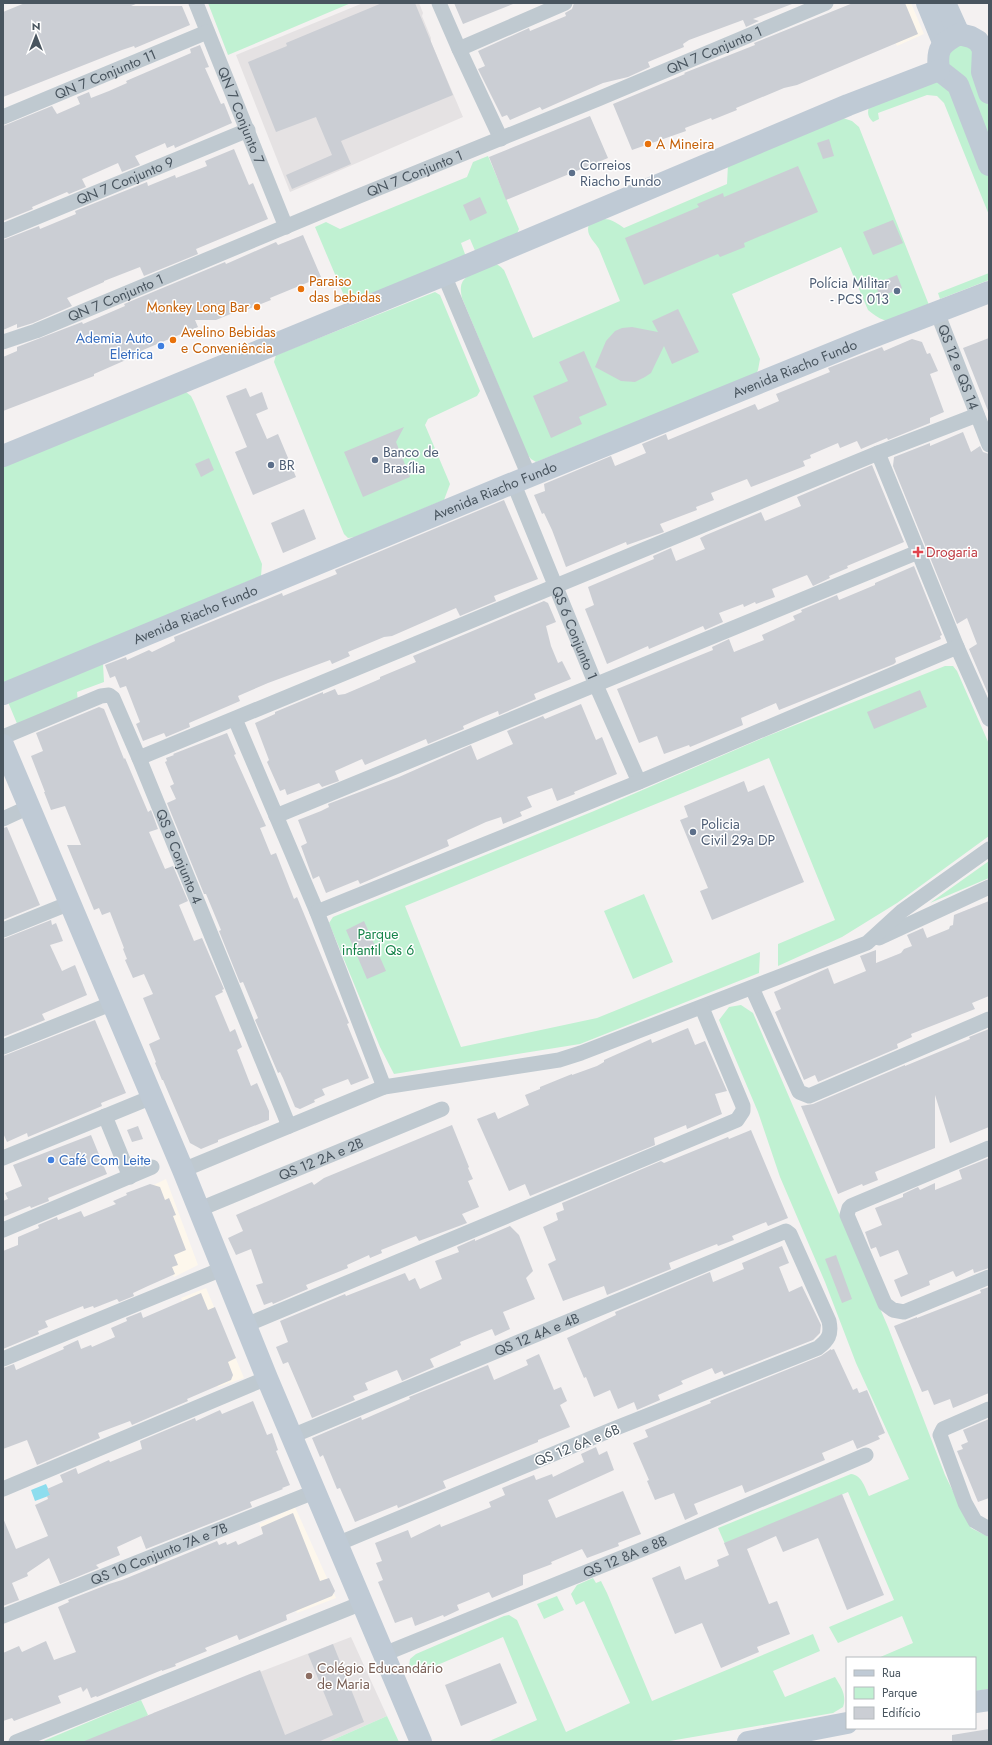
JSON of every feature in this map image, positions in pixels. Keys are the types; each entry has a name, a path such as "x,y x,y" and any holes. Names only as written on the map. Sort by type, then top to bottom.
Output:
{"street":[{"name":"QN 7 Conjunto 7","path":"196,3 286,227"},
{"path":"439,3 458,48 501,139"},
{"path":"458,48 564,3"},
{"name":"QN 7 Conjunto 1","path":"3,342 36,331 606,96 810,6 826,3"},
{"path":"926,3 951,38"},
{"path":"938,70 938,55 951,38 945,3"},
{"name":"QN 7 Conjunto 11","path":"3,116 207,32"},
{"path":"951,38 971,37 986,48 982,72 989,93"},
{"path":"938,70 951,78 958,85 989,165"},
{"path":"3,456 444,275 852,104 938,70"},
{"name":"QN 7 Conjunto 9","path":"3,231 248,130"},
{"name":"QS 6 Conjunto 1","path":"444,275 521,479 555,587 639,782"},
{"name":"Avenida Riacho Fundo","path":"3,694 521,479 989,292"},
{"name":"QS 12 e QS 14","path":"937,312 989,445"},
{"path":"140,758 878,453 976,415"},
{"path":"878,453 957,647 989,719"},
{"path":"276,816 918,552"},
{"path":"317,912 639,782 957,647"},
{"name":"QS 8 Conjunto 4","path":"3,737 100,696 109,695 112,698 140,758 289,1126"},
{"path":"234,719 317,912 384,1087"},
{"path":"3,745 200,1209 222,1269 314,1492 421,1742"},
{"path":"3,819 30,807"},
{"path":"868,943 902,911 989,849"},
{"path":"183,1170 384,1087 559,1060 581,1053 702,1008 868,943 989,888"},
{"path":"3,930 70,903"},
{"path":"752,988 799,1092 805,1096 809,1096 989,1020"},
{"path":"3,1047 113,1002"},
{"path":"246,1325 737,1120 743,1111 743,1106 702,1008"},
{"path":"3,1158 152,1097"},
{"name":"QS 12 2A e 2B","path":"200,1209 442,1109"},
{"path":"105,1116 130,1177"},
{"path":"989,1148 851,1206 847,1215 885,1304 893,1310 904,1312 989,1277"},
{"path":"3,1230 152,1167"},
{"name":"QS 12 4A e 4B","path":"292,1436 786,1231 790,1234 829,1321 831,1331 828,1340 818,1348"},
{"path":"3,1359 222,1269"},
{"name":"QS 12 6A e 6B","path":"337,1544 611,1430 818,1348"},
{"path":"3,1489 267,1378"},
{"path":"989,1409 943,1429 940,1436 964,1503 975,1521 989,1529"},
{"name":"QS 12 8A e 8B","path":"384,1654 658,1543 866,1456"},
{"name":"QS 10 Conjunto 7A e 7B","path":"3,1616 314,1492"},
{"path":"16,1742 362,1603"},
{"path":"976,1702 989,1700"},
{"path":"748,1742 811,1736 846,1722"}],"shaded area":[{"path":"363,3 419,3 431,42 463,117 290,192 236,55"},
{"path":"878,3 911,3 924,34 897,46"},
{"path":"166,1179 198,1265 174,1277 139,1192"},
{"path":"206,1288 244,1378 218,1387 181,1298"},
{"path":"295,1507 336,1598 297,1613 259,1524"},
{"name":"Colégio Educandário de Maria","path":"351,1637 387,1716 328,1742 165,1742 153,1713"}],"green space":[{"path":"208,3 351,3 228,55"},
{"path":"956,44 971,46 989,103 989,146 948,67 948,51"},
{"path":"939,80 949,86 966,119 989,176 989,215 944,103 937,96 927,95 878,113 879,119 873,122 869,117 869,107"},
{"path":"843,118 852,121 859,127 929,305 894,320 884,320 876,316 868,310 841,247 732,294 760,359 756,374 536,462 531,459 527,454 462,298 461,286 464,280 471,274 486,266 494,264 501,267 504,270 533,338 620,301 599,249 589,233 588,226 590,222 600,219 608,219 624,228 727,184 728,164"},
{"path":"488,156 519,229 516,236 476,253 470,239 461,243 466,257 354,303 345,298 315,227 326,222 340,229 467,177 473,162"},
{"path":"989,273 989,280 940,299 938,293"},
{"path":"435,292 440,295 480,391 477,396 428,419 425,425 450,484 444,500 355,537 348,538 344,534 274,362 276,355"},
{"path":"186,392 191,396 194,402 262,564 261,576 3,684 3,467 173,395"},
{"path":"103,664 104,682 77,692 78,702 18,726 8,702"},
{"name":"Parque infantil Qs 6","path":"945,666 953,666 957,671 989,744 989,836 897,903 842,937 778,966 778,944 835,920 769,758 405,906 461,1047 597,1018 760,952 759,973 580,1044 394,1074 380,1047 329,923 333,917 594,811 765,737"},
{"path":"989,861 989,878 930,903"},
{"path":"644,894 673,962 633,979 604,911"},
{"path":"741,1005 753,1013 888,1327 945,1475 971,1528 989,1537 989,1689 976,1691 976,1657 880,1657 913,1643 902,1616 838,1643 829,1627 894,1600 848,1492 725,1544 718,1528 851,1474 860,1479 869,1496 909,1479 856,1363 825,1282 780,1177 758,1112 719,1020 729,1007"},
{"path":"593,1578 596,1583 601,1581 607,1593 652,1701 813,1634 820,1651 773,1671 785,1697 835,1677 844,1695 843,1707 833,1713 664,1742 487,1742 537,1720 503,1637 421,1672 413,1671 409,1666 410,1659 416,1654 509,1615 517,1620 566,1732 630,1703 584,1601 576,1605 571,1594 577,1585"},
{"path":"557,1596 564,1610 544,1619 537,1604"},
{"path":"141,1700 148,1715 104,1742 41,1742"},
{"path":"387,1716 399,1742 328,1742"}],"water":[{"path":"46,1484 51,1495 35,1501 31,1490"}],"building":[{"path":"25,3 138,3 131,6 182,6 190,25 135,48 134,46 122,50 3,97 3,12"},
{"path":"382,3 415,3 453,95 341,141 351,164 292,189 286,175 332,155 316,117 276,132 248,62 287,46 286,43"},
{"path":"454,3 513,3 513,4 463,24"},
{"path":"574,3 792,4 753,19 759,21 746,27 743,20 689,40 683,44 684,47 648,62 650,67 628,77 603,83 542,110 540,107 510,120 507,115 502,117 478,69 485,66 478,51 529,28 530,31 566,16 565,13 572,9"},
{"path":"853,3 905,3 918,34 797,85 784,88 736,108 737,110 712,120 711,118 685,128 686,131 632,150 613,104 685,74 684,73 755,45 754,43"},
{"path":"200,45 209,67 205,68 221,104 224,103 232,123 175,148 174,145 167,148 165,143 135,156 140,165 122,172 118,163 82,179 86,187 69,194 67,192 32,207 33,209 3,221 3,126 52,106 57,114 80,104 77,97 89,92 91,98 109,91 127,83 126,81 191,53 190,49"},
{"path":"590,116 608,158 506,200 489,157"},
{"path":"829,139 834,156 823,159 817,143"},
{"path":"234,149 249,185 253,183 268,219 196,249 198,254 144,276 140,267 104,281 67,298 72,306 33,323 17,328 17,324 3,330 3,240 39,226 40,229 76,214 75,211 147,182 148,186 175,175 176,178 207,166 205,161"},
{"path":"798,166 818,212 744,243 745,247 720,257 718,254 644,285 625,238 699,207 697,204 723,193 724,197"},
{"path":"480,197 487,213 470,221 463,205"},
{"path":"893,220 903,243 873,255 863,232"},
{"path":"303,235 321,277 270,298 271,300 246,310 245,308 216,320 195,320 198,327 143,350 144,352 94,374 94,376 3,411 3,357 17,351 17,347 82,322 83,324 125,306 124,304 225,262 226,264 276,242 278,245"},
{"path":"897,275 902,288 880,297 875,284"},
{"path":"678,309 699,352 672,364 664,346 651,373 635,382 621,381 595,367 606,341 615,331 622,328 632,327 658,332 652,321"},
{"path":"989,338 989,411 988,411 963,348"},
{"path":"912,339 922,342 927,354 930,353 938,371 930,374 944,412 930,418 930,423 861,449 857,441 840,448 838,443 810,455 811,458 803,461 805,466 751,487 747,479 711,493 714,500 696,507 697,510 660,524 664,532 627,545 626,542 566,567 552,530 544,513 542,514 534,495 545,491 544,484 611,456 615,466 646,453 642,444 666,434 668,440 755,404 758,410 779,401 776,394 830,372 828,368 882,347 884,351"},
{"path":"584,351 607,405 579,417 582,424 551,438 533,396 568,381 559,362"},
{"path":"246,388 250,397 262,392 268,409 256,414 267,439 278,434 296,477 253,495 235,452 247,447 226,396"},
{"name":"Banco de Brasília","path":"404,427 396,442 410,477 363,497 344,452"},
{"path":"963,432 971,452 980,446 983,452 989,454 989,696 969,649 977,644 967,618 957,624 893,466 894,457 930,443 930,446"},
{"path":"209,458 214,470 201,477 195,464"},
{"path":"872,465 904,542 847,566 848,568 829,576 830,578 813,586 807,575 772,589 775,597 756,604 755,602 744,607 743,604 719,613 723,622 705,630 703,626 649,649 648,646 607,664 585,609 594,605 588,587 654,559 653,556 671,548 676,561 705,549 700,538 761,512 765,521 801,506 797,497"},
{"path":"504,500 538,579 494,596 496,601 460,616 456,608 392,636 384,637 348,652 350,656 332,664 330,660 268,683 238,696 240,701 189,723 190,727 166,737 164,733 143,741 136,724 140,722 126,686 120,688 115,676 110,678 105,665 126,657 127,660 149,650 152,652 175,641 174,637 282,593 283,596 337,574 335,570"},
{"path":"304,509 316,539 283,553 271,523"},
{"path":"914,566 942,635 940,636 941,639 895,658 896,662 894,664 779,710 776,703 741,718 743,725 690,747 689,745 664,754 657,736 639,743 617,689 713,650 712,647 729,639 734,652 764,640 762,635 795,620 793,616 802,612 801,610 837,595 839,600 875,585 875,583"},
{"path":"544,601 548,603 556,622 546,626 551,646 558,663 562,661 571,679 534,694 536,699 499,715 498,711 481,718 463,726 464,729 428,744 426,739 365,765 362,759 335,771 339,781 322,787 319,783 287,795 285,789 280,791 267,762 269,760 255,723 275,714 275,712 323,692 323,694 335,689 338,695 345,694 416,662 413,656"},
{"path":"920,690 927,707 874,729 867,712"},
{"path":"581,704 596,740 602,737 617,774 574,792 575,794 557,801 552,788 527,797 532,807 520,812 522,816 503,824 501,817 486,822 447,840 449,846 360,884 358,880 326,893 319,876 313,879 301,846 307,843 298,820 329,807 328,804 399,777 471,745 477,760 513,744 507,731 543,716 545,719"},
{"path":"99,707 104,709 124,759 125,758 148,812 151,810 158,829 149,832 165,869 173,866 188,901 179,905 194,941 202,938 224,989 222,990 223,992 215,996 230,1032 235,1029 242,1047 237,1050 251,1086 257,1083 269,1111 269,1120 218,1140 218,1142 201,1149 190,1143 162,1080 149,1044 160,1039 143,998 153,994 144,974 133,978 125,960 127,959 123,949 124,948 110,912 102,915 99,908 94,910 67,845 81,845 72,823 65,806 51,810 31,756 43,751 36,733"},
{"path":"227,733 236,754 234,755 266,826 260,828 271,855 276,853 294,899 297,897 349,1023 347,1024 369,1078 351,1085 348,1079 322,1089 325,1095 314,1100 315,1102 300,1109 295,1107 280,1072 278,1073 255,1020 258,1018 243,982 240,983 219,931 221,930 206,894 204,894 167,803 176,799 170,786 174,784 165,762 167,761 166,758"},
{"path":"744,781 748,792 764,785 804,882 712,920 700,891 708,888 680,820 688,817 684,806"},
{"path":"7,827 40,905 3,920 3,828"},
{"path":"989,901 989,996 972,1003 975,1009 911,1034 912,1037 897,1044 898,1048 818,1082 815,1075 804,1080 775,1012 781,1009 774,992 828,968 834,984 866,971 860,956 876,950 876,963 901,953 904,949 912,946 907,935 923,928 927,938 949,929 950,926 953,925 954,915"},
{"path":"51,920 52,925 56,923 63,941 50,945 62,971 75,965 87,995 42,1014 45,1020 3,1037 3,939"},
{"path":"364,921 386,971 367,979 346,930"},
{"path":"95,1020 126,1093 101,1103 102,1106 28,1137 27,1133 7,1142 3,1133 3,1056"},
{"path":"688,1028 695,1045 705,1041 727,1091 715,1094 722,1114 687,1129 686,1125 654,1138 655,1145 530,1196 525,1184 509,1191 477,1119 495,1112 498,1119 529,1105 525,1095 540,1089 540,1087 597,1066 604,1062 604,1060 651,1039 652,1043"},
{"path":"989,1029 989,1127 950,1143 935,1095 935,1148 875,1172 878,1180 863,1186 862,1184 838,1194 801,1106 813,1104 970,1039 969,1037"},
{"path":"452,1125 473,1179 468,1181 479,1207 462,1214 467,1223 419,1241 416,1236 381,1250 382,1253 370,1258 369,1255 347,1265 348,1268 306,1285 308,1289 273,1304 272,1302 264,1305 256,1285 263,1283 251,1249 236,1255 228,1238 243,1231 236,1215 312,1182 314,1185 324,1178"},
{"path":"138,1126 143,1139 132,1142 127,1130"},
{"path":"751,1130 788,1218 768,1226 766,1222 732,1236 734,1240 718,1246 717,1244 669,1263 671,1269 607,1295 604,1286 563,1301 548,1264 556,1260 543,1227 558,1220 556,1213 564,1210 562,1203 661,1161 664,1163 728,1137 729,1139"},
{"path":"91,1135 107,1174 48,1198 49,1201 31,1208 30,1206 3,1217 3,1201 8,1199 5,1193 22,1186 13,1165"},
{"path":"989,1158 989,1268 974,1273 973,1269 956,1277 953,1271 929,1281 930,1285 901,1297 894,1280 908,1274 898,1250 880,1257 876,1247 871,1249 865,1232 882,1225 875,1208 903,1197 903,1194 918,1187 920,1190 935,1183 935,1190 962,1179 959,1170"},
{"path":"150,1184 160,1187 165,1200 169,1198 176,1215 173,1216 186,1250 174,1255 178,1265 172,1267 175,1274 133,1293 134,1296 119,1302 117,1299 94,1308 93,1306 84,1309 83,1306 45,1321 48,1327 38,1331 39,1334 3,1349 3,1251 18,1245 18,1237 39,1228 38,1225 57,1217 58,1220 81,1211 84,1217 116,1204 113,1201 127,1195 126,1193"},
{"path":"510,1226 519,1235 533,1271 526,1278 535,1299 503,1312 510,1329 495,1336 492,1329 460,1342 461,1345 430,1359 434,1367 402,1381 397,1370 365,1383 368,1390 353,1396 355,1400 312,1418 288,1362 283,1364 276,1347 288,1342 280,1321 345,1294 346,1296 405,1273 409,1281 415,1278 420,1289 442,1279 435,1261 459,1252 457,1247"},
{"path":"782,1246 789,1263 779,1267 789,1292 802,1286 821,1325 820,1333 813,1340 724,1375 722,1371 715,1374 712,1368 681,1381 683,1384 658,1395 660,1400 637,1410 634,1402 618,1409 610,1390 594,1397 567,1338 616,1315 615,1312 710,1272 713,1282 744,1269 742,1263"},
{"path":"836,1255 852,1299 842,1303 825,1259"},
{"path":"989,1287 989,1393 953,1408 950,1399 934,1405 928,1390 922,1392 894,1326 981,1293 980,1290"},
{"path":"201,1293 208,1310 215,1307 236,1358 228,1362 233,1375 231,1380 187,1399 188,1401 132,1425 130,1421 98,1433 100,1438 37,1465 27,1440 3,1449 3,1368 14,1364 16,1370 64,1349 63,1347 78,1340 81,1349 91,1345 92,1347 115,1337 111,1328 127,1321 126,1318 141,1312 143,1318"},
{"path":"831,1349 834,1349 853,1390 857,1388 859,1393 867,1390 885,1433 878,1436 880,1439 857,1449 853,1440 822,1453 825,1460 745,1493 742,1485 694,1504 698,1514 685,1520 674,1493 655,1500 647,1481 649,1480 633,1443 648,1437 645,1430 711,1403 710,1401 821,1356"},
{"path":"539,1354 554,1390 561,1387 567,1401 560,1405 570,1427 538,1440 538,1442 443,1481 446,1488 398,1508 397,1505 355,1522 340,1488 337,1489 323,1455 320,1457 312,1438 361,1417 362,1420 410,1399 409,1397 488,1365 494,1380 528,1365 526,1360"},
{"path":"253,1401 267,1435 272,1433 278,1450 276,1451 290,1485 250,1502 252,1507 146,1549 141,1536 117,1547 120,1555 96,1565 99,1568 60,1584 49,1558 27,1573 28,1576 12,1583 19,1600 3,1606 3,1518 16,1549 48,1536 35,1505 48,1499 47,1496 50,1495 47,1489 63,1482 60,1475 76,1468 78,1474 109,1460 110,1462 142,1449 140,1441 195,1418 196,1421 220,1410 222,1414"},
{"path":"989,1419 989,1498 978,1502 957,1451 963,1449 961,1445 968,1442 963,1430"},
{"path":"596,1447 599,1455 607,1451 614,1470 548,1500 556,1518 623,1491 641,1534 618,1543 619,1546 587,1558 582,1549 551,1562 552,1564 523,1575 523,1585 492,1598 489,1592 457,1605 459,1610 444,1617 443,1615 415,1626 412,1617 395,1623 378,1582 383,1580 376,1563 382,1561 375,1543 408,1530 411,1538 440,1524 441,1527 491,1507 489,1502 505,1495 502,1488 534,1475 536,1480 552,1474 553,1477 584,1462 581,1454"},
{"path":"842,1494 884,1595 847,1610 818,1538 783,1552 776,1536 747,1549 769,1604 777,1601 790,1634 757,1647 759,1652 721,1668 702,1623 675,1634 652,1578 680,1566 685,1580 719,1566 717,1560 729,1555 724,1543"},
{"path":"293,1513 320,1581 329,1578 335,1591 332,1596 286,1615 287,1620 239,1640 237,1635 205,1648 207,1651 175,1664 176,1666 162,1670 97,1697 91,1698 87,1688 83,1692 81,1687 58,1696 61,1703 14,1721 12,1718 3,1721 3,1653 19,1646 22,1652 46,1641 54,1660 76,1652 58,1607 69,1602 68,1600 122,1580 217,1541 219,1545 226,1542 227,1545 236,1541 238,1545 263,1534 261,1527"},
{"name":"Colégio Educandário de Maria","path":"333,1644 364,1722 318,1742 82,1742 260,1670 285,1735 333,1715 308,1654"},
{"path":"500,1663 517,1703 461,1726 445,1685"},
{"path":"989,1729 989,1742 952,1742 952,1735"}],"place":[{"name":"A Mineira","path":"648,144"},
{"name":"Correios Riacho Fundo","path":"572,173"},
{"name":"Paraiso das bebidas","path":"301,289"},
{"name":"Polícia Militar - PCS 013","path":"897,291"},
{"name":"Monkey Long Bar","path":"257,307"},
{"name":"Avelino Bebidas e Conveniência","path":"173,340"},
{"name":"Ademia Auto Eletrica","path":"161,346"},
{"name":"Banco de Brasília","path":"375,460"},
{"name":"BR","path":"271,465"},
{"name":"Drogaria","path":"918,552"},
{"name":"Policia Civil 29a DP","path":"693,832"},
{"name":"Café Com Leite","path":"51,1160"},
{"name":"Colégio Educandário de Maria","path":"309,1676"}]}
